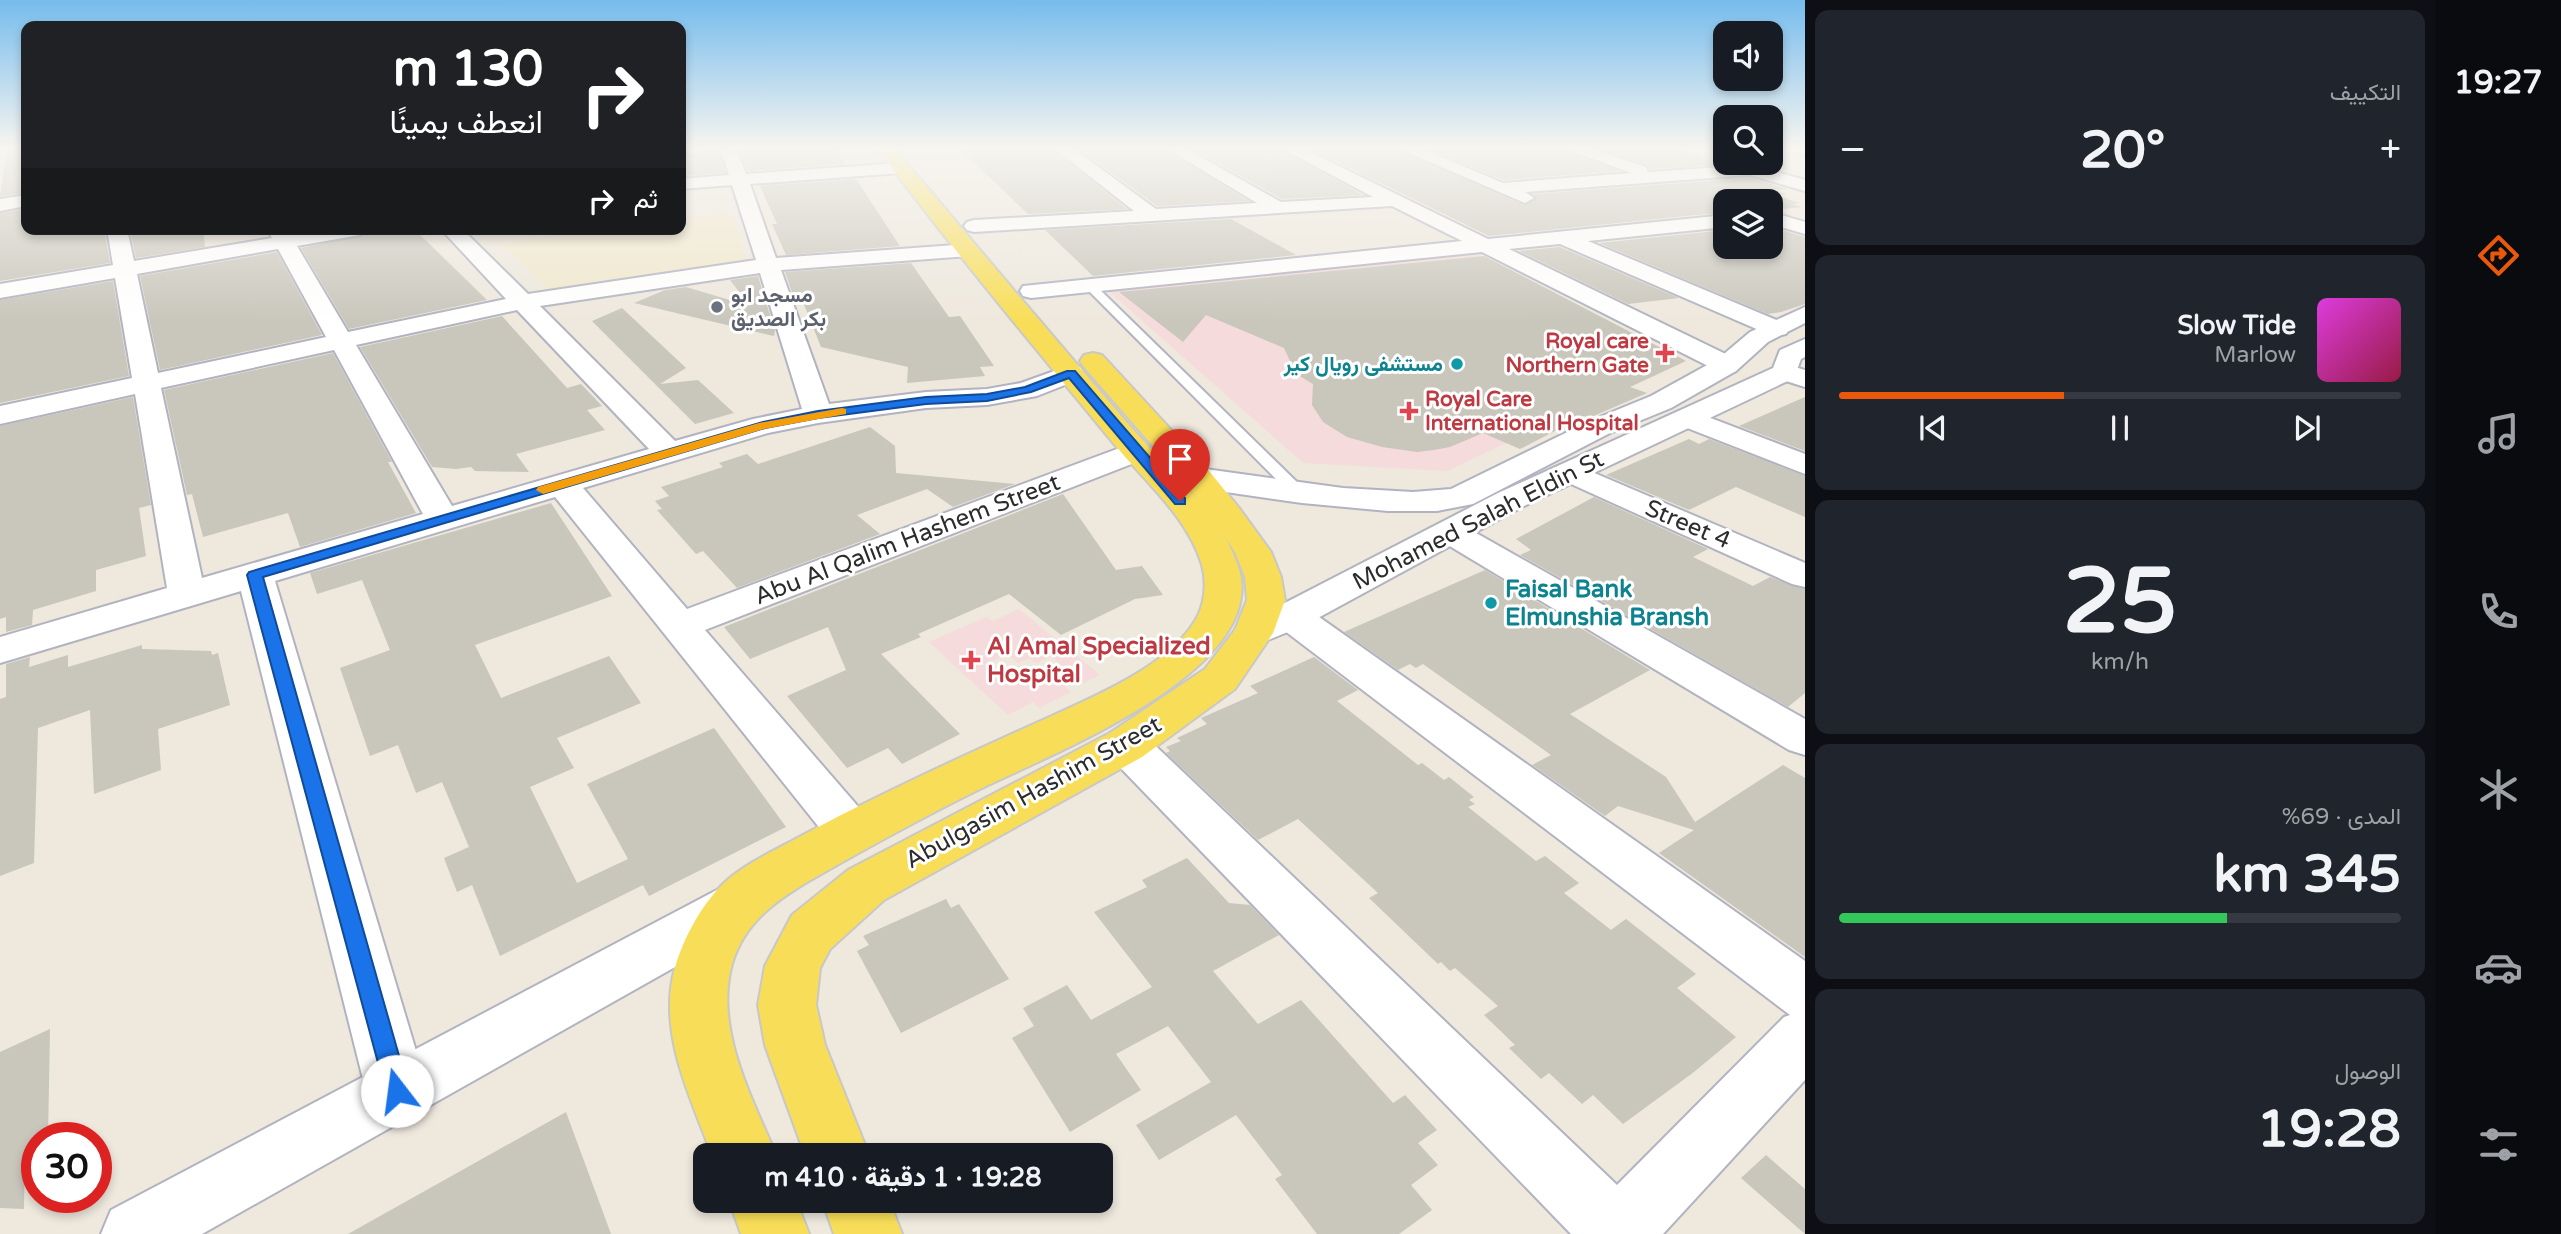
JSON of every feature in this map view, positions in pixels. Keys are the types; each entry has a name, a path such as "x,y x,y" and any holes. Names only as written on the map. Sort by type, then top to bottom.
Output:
{"main road":[{"name":"Abulgasim Hashim Street","path":"832,1143 795,1045 787,1005 793,966 811,932 866,885 1126,745 1220,680 1272,625 1263,577 1253,552 1198,478 1075,359 943,207"},
{"name":"Abulgasim Hashim Street","path":"971,238 1039,300"},
{"name":"Abulgasim Hashim Street","path":"740,1143 710,1064 698,1022 700,981 713,942 736,906 762,883 851,832 1149,684 1208,632 1218,615 1225,588 1219,563 1180,501 1136,452 1075,359"},
{"path":"767,1213 775,1234"},
{"path":"860,1213 868,1234"}],"street":[{"path":"748,207 818,414"},
{"path":"1140,207 1153,216"},
{"path":"0,415 523,302 971,238 1153,216 1301,207"},
{"path":"1405,207 1727,365"},
{"path":"1783,222 1805,228"},
{"path":"1039,300 1090,286 1480,244 1566,227 1606,233 1713,223"},
{"path":"1566,227 1777,329"},
{"path":"118,235 187,595"},
{"path":"457,235 669,452"},
{"path":"0,290 125,269 280,236 443,519"},
{"name":"Mohamed Salah Eldin St","path":"1198,478 1300,494 1436,504 1461,498 1600,427 1661,401 1727,365 1759,337 1805,314"},
{"name":"Mohamed Salah Eldin St","path":"1272,625 1571,472 1687,418 1795,376 1789,355 1805,347"},
{"path":"0,650 763,425 818,414 926,400 987,397 1027,390 1075,359"},
{"path":"1687,418 1805,465"},
{"name":"Abu Al Qalim Hashem Street","path":"679,626 1136,452"},
{"name":"Street 4","path":"1571,472 1805,576"},
{"path":"562,484 851,832"},
{"path":"1450,532 1805,739"},
{"path":"255,575 397,1091"},
{"path":"1272,625 1805,994"},
{"path":"1126,745 1618,1234 1805,1037"},
{"path":"135,1234 736,906"}],"lane":[{"path":"1090,286 1300,494"}],"shaded area":[{"path":"732,213 747,263 552,293 500,243 561,235 686,235 686,218"},
{"name":"Royal Care International Hospital","path":"1473,253 1684,359 1447,471 1303,463 1105,288"},
{"name":"Al Amal Specialized Hospital","path":"1019,609 1100,675 1083,683 1051,656 1036,663 1029,658 1018,663 1007,654 984,665 998,678 1006,674 1016,684 1045,670 1071,692 1039,708 1033,702 1008,715 929,642 986,617 993,621"}],"building":[{"path":"769,207 874,207 900,246 786,255 772,224 777,224"},
{"path":"1020,207 1124,207 1127,209 1028,214"},
{"path":"1429,207 1713,207 1713,213 1489,236"},
{"path":"21,210 21,235 105,235 110,263 0,281 0,213"},
{"path":"1231,219 1296,255 1093,276 1045,230"},
{"path":"1713,231 1713,259 1783,259 1783,231 1805,237 1805,304 1768,314 1599,243"},
{"path":"131,235 204,235 205,247 136,258"},
{"path":"363,235 420,235 487,300 349,329 301,248"},
{"path":"1560,247 1679,298 1628,304 1519,251"},
{"path":"277,252 322,335 160,370 140,276"},
{"name":"Royal Care International Hospital","path":"1484,256 1686,361 1630,387 1647,393 1589,418 1584,416 1520,449 1483,433 1450,447 1417,452 1382,447 1347,437 1323,422 1312,405 1313,384 1296,374 1284,348 1206,315 1183,342 1119,292"},
{"path":"911,263 949,317 960,316 994,366 980,367 985,376 907,383 908,367 821,347 801,297 795,301 785,272"},
{"path":"758,276 775,331 774,336 634,303 665,290 686,287 750,306 730,280"},
{"path":"113,281 129,376 0,403 0,300"},
{"path":"622,308 686,368 660,384 698,380 734,413 695,424 592,321"},
{"path":"502,316 567,388 581,384 602,406 587,410 605,430 516,454 529,472 432,467 360,347"},
{"path":"333,353 392,462 388,462 416,513 300,547 288,513 203,537 192,494 187,495 164,390"},
{"path":"133,397 151,505 139,508 146,556 96,570 96,591 33,610 32,625 6,632 6,617 0,619 0,426"},
{"path":"1805,397 1805,451 1739,426"},
{"path":"870,427 895,446 896,473 1015,484 953,507 927,489 857,515 880,534 737,588 703,551 696,554 657,510 662,509 655,501 669,496 661,487 723,467 719,463 747,454 758,464"},
{"path":"1689,439 1699,444 1709,439 1805,476 1805,517 1736,487 1689,510 1606,475"},
{"path":"1063,494 1116,570 1142,566 1163,595 1135,599 1061,635 1009,594 918,634 921,637 881,654 960,734 902,764 888,748 847,768 787,696 846,670 828,627 750,659 724,627"},
{"path":"1594,497 1708,549 1693,557 1753,586 1770,577 1805,589 1805,693 1788,707 1520,555 1531,550 1516,539"},
{"path":"551,503 612,596 475,645 501,698 609,656 641,703 557,738 574,768 530,787 577,883 628,859 587,784 714,728 786,827 649,896 643,885 500,956 472,885 457,892 444,858 469,847 442,782 416,793 398,745 370,756 340,668 390,650 362,580 317,594 310,573"},
{"path":"1485,570 1650,670 1570,714 1666,777 1695,822 1783,765 1805,778 1805,957 1659,853 1694,830 1618,806 1605,816 1532,765 1551,755 1423,664 1416,668 1410,664 1398,670 1344,632"},
{"path":"142,645 142,649 211,651 212,655 218,653 230,705 158,729 161,770 94,794 90,710 38,728 34,863 0,876 0,699 6,697 6,664 30,657 29,667 68,655 68,667"},
{"path":"1314,657 1358,690 1337,701 1418,765 1422,763 1444,780 1449,777 1474,797 1469,800 1475,804 1468,807 1536,861 1545,856 1579,883 1564,893 1611,930 1626,919 1696,974 1677,988 1736,1037 1694,1072 1623,1124 1593,1095 1582,1104 1549,1073 1541,1079 1509,1048 1515,1045 1484,1015 1498,1006 1455,968 1450,971 1441,962 1438,964 1369,898 1378,893 1298,819 1258,840 1166,753 1170,751 1166,747 1181,741 1177,738 1207,724 1201,718 1258,693 1250,686"},
{"path":"1187,858 1229,903 1250,905 1279,935 1213,971 1258,1024 1301,1000 1393,1103 1405,1095 1437,1130 1418,1143 1438,1165 1411,1185 1432,1210 1399,1234 1317,1234 1275,1179 1282,1175 1236,1115 1159,1160 1136,1125 1211,1082 1168,1026 1116,1054 1141,1090 1070,1132 1012,1038 1034,1026 1023,1008 1067,985 1091,1020 1152,987 1094,912 1147,887 1142,880"},
{"path":"946,899 951,908 959,904 1009,979 901,1033 857,951 869,945 863,936"},
{"path":"50,1029 48,1122 21,1122 21,1209 0,1208 0,1052"},
{"path":"566,1112 611,1234 348,1234"},
{"path":"1766,1155 1805,1189 1805,1234 1741,1178"}],"slow traffic":[{"path":"543,490 763,425 842,411"}],"place":[{"name":"مسجد ابو بكر الصديق","path":"717,307"},
{"name":"Royal care Northern Gate","path":"1665,353"},
{"name":"مستشفى رويال كير","path":"1457,364"},
{"name":"Royal Care International Hospital","path":"1409,411"},
{"name":"Faisal Bank Elmunshia Bransh","path":"1491,603"},
{"name":"Al Amal Specialized Hospital","path":"971,660"}],"route":[{"path":"397,1091 255,575 763,425 818,414 926,400 987,397 1027,390 1071,373 1180,501"}]}
